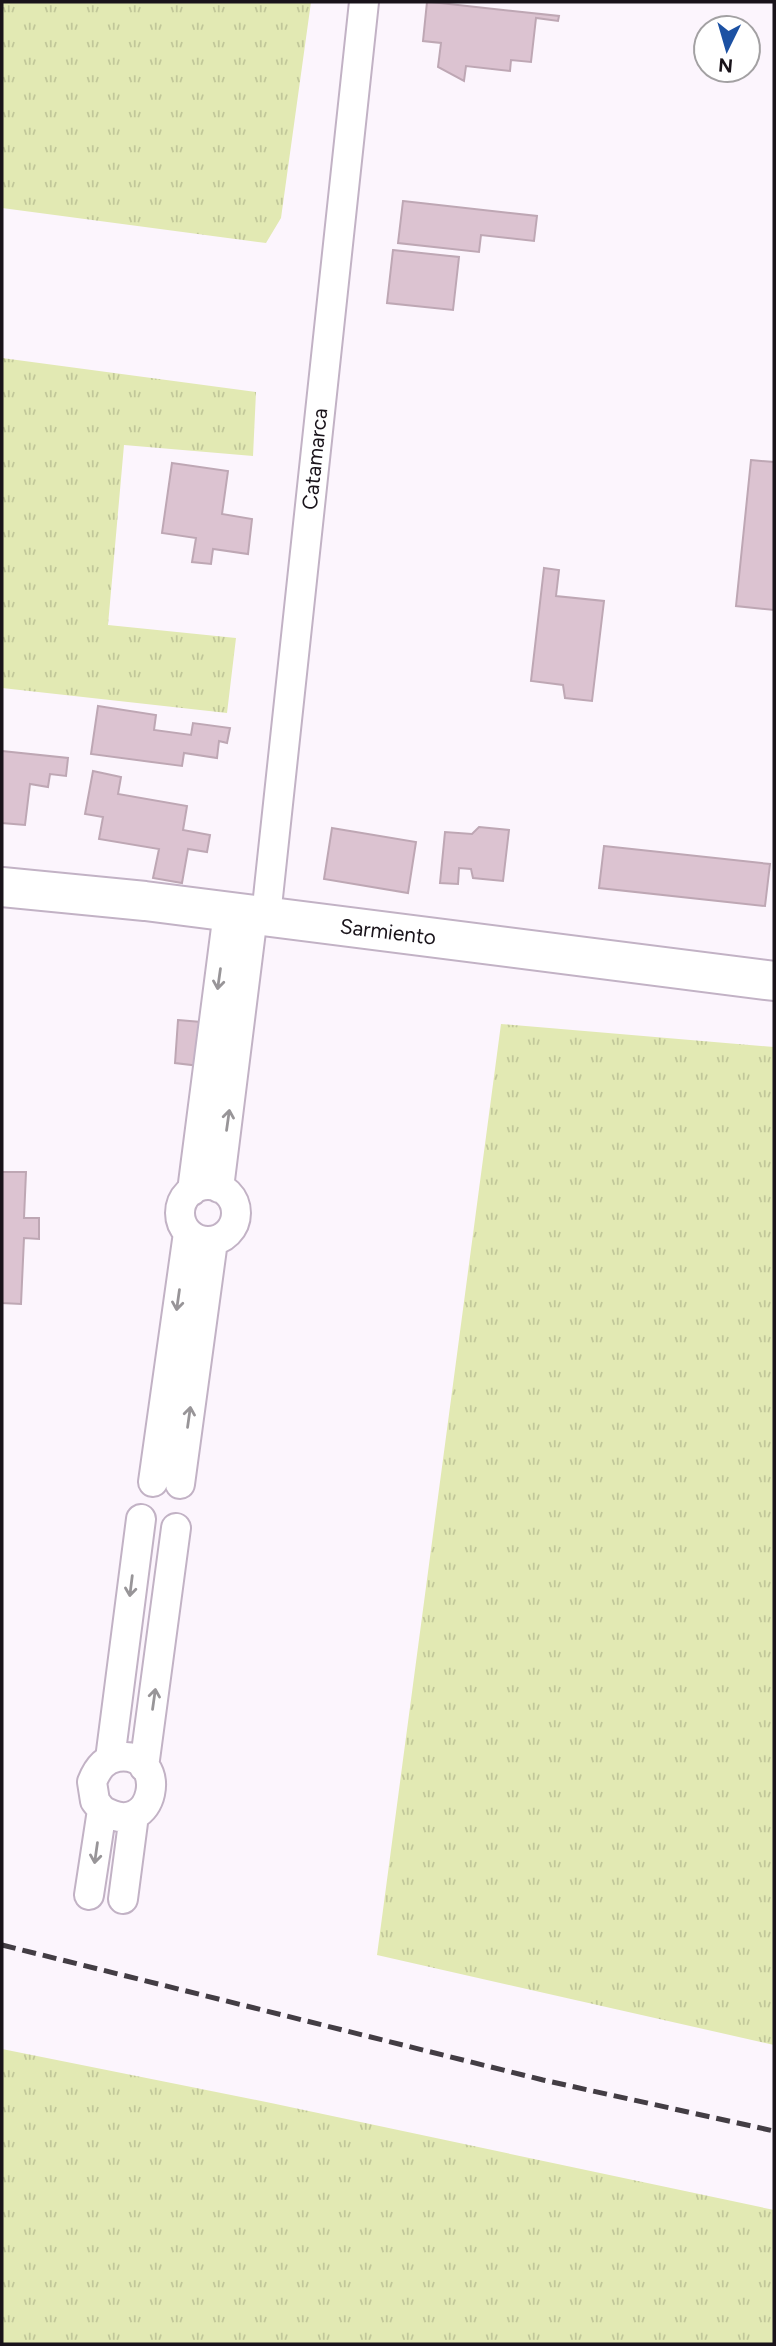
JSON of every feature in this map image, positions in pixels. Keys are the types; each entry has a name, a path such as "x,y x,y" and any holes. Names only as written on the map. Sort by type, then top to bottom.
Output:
{"main road":[{"name":"Sarmiento","path":"2,887 249,914 774,981"}],"street":[{"name":"Catamarca","path":"205,1189 249,914 364,2"},
{"path":"205,1189 227,1192 233,1199 236,1217 229,1233 200,1237 181,1221 181,1206 205,1189"},
{"path":"166,1483 200,1237"},
{"path":"110,1759 141,1519 137,1502 140,1493 166,1483 189,1495 191,1504 186,1520 176,1528 163,1532 155,1530 141,1519"},
{"path":"145,1767 176,1528"},
{"path":"130,1757 145,1767 151,1777 151,1796 140,1812 121,1817 102,1810 92,1792 95,1772 110,1759 130,1757"},
{"path":"89,1895 102,1810"},
{"path":"123,1899 134,1815"}],"green space":[{"path":"2,2 311,2 281,218 266,243 2,208"},
{"path":"2,358 256,392 253,456 124,445 108,625 236,638 227,713 2,688"},
{"path":"501,1024 774,1047 774,2045 377,1955"},
{"path":"2,2049 774,2210 774,2344 2,2344"}],"building":[{"path":"427,2 559,16 558,21 536,18 531,62 511,60 510,71 466,66 464,81 438,67 441,43 423,41"},
{"path":"403,201 537,216 534,241 481,235 479,252 398,243"},
{"path":"393,250 459,257 453,310 387,303"},
{"path":"751,460 774,462 774,610 736,606"},
{"path":"172,463 228,471 222,514 252,519 248,554 213,549 211,564 192,562 196,538 162,533"},
{"path":"544,568 559,570 556,596 604,601 592,701 565,698 563,685 531,681"},
{"path":"98,706 156,715 154,730 191,735 193,723 230,728 227,743 219,741 217,758 184,753 182,766 91,754"},
{"path":"2,751 68,758 66,776 50,774 48,787 30,784 25,825 2,823"},
{"path":"93,771 121,777 118,794 187,806 183,830 210,835 207,852 188,849 182,883 153,878 159,849 99,839 103,817 85,814"},
{"path":"479,827 509,830 503,881 473,878 471,869 459,868 458,884 440,883 445,832 472,834"},
{"path":"332,828 416,842 408,893 324,879"},
{"path":"604,846 770,864 765,906 599,888"},
{"path":"178,1020 213,1023 234,1070 175,1063"},
{"path":"2,1172 26,1172 24,1218 39,1218 39,1239 24,1238 21,1304 2,1303"}],"railway":[{"path":"2,1945 543,2080 774,2131"}]}
